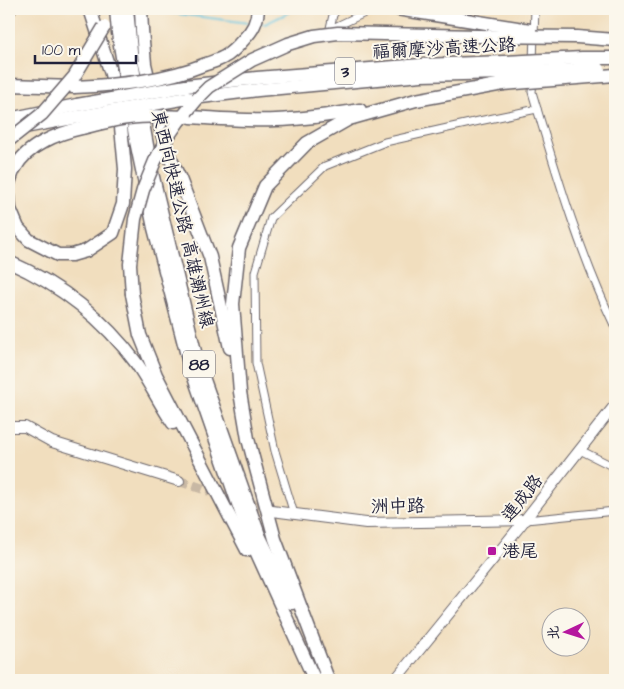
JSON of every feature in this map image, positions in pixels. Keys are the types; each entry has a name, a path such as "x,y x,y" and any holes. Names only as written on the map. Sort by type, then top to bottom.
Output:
{"highway":[{"path":"9,198 10,209 18,228 29,240 58,255 72,255 86,251 113,233 123,204 125,169 121,127 111,74 90,9"},
{"path":"9,140 42,114 74,76 115,9"},
{"name":"東西向快速公路 高雄潮州線","path":"115,9 130,30 136,141 154,228 189,363 250,538 321,678"},
{"name":"東西向快速公路 高雄潮州線","path":"127,9 132,62 152,173 197,360 259,535 321,678"},
{"path":"141,9 130,30 145,64 167,151 180,179 210,257 240,392 248,439 275,539 321,678"},
{"path":"9,85 106,86 158,79 188,72 224,57 237,47 252,31 258,9"},
{"path":"397,9 577,37 615,40"},
{"path":"321,678 209,477 162,389 150,362 137,322 132,294 131,257 135,219 143,190 158,155 178,122 208,87 252,60 296,42 314,36 338,33 577,37"},
{"name":"福爾摩沙高速公路","path":"504,73 582,58 615,58"},
{"name":"福爾摩沙高速公路","path":"9,130 79,117 257,78 421,65 504,73 615,68"},
{"path":"240,392 233,304 239,248 265,186 307,143 349,119 504,73 615,75"},
{"path":"9,183 15,166 26,154 47,139 65,131 79,117 108,121 155,116 276,120 306,118 416,100"},
{"name":"福爾摩沙高速公路","path":"9,119 79,117"},
{"path":"9,262 64,292 115,338 146,379 209,477"}],"street":[{"path":"337,9 333,15 330,28 374,9"},
{"path":"535,9 532,92 582,249 615,327"},
{"path":"294,514 275,451 256,363 255,272 271,218 325,166 385,142 537,110"},
{"name":"連成路","path":"395,680 526,520 615,405"},
{"path":"9,427 25,427 52,442 179,481"},
{"path":"580,450 615,466"},
{"name":"洲中路","path":"272,511 366,523 526,520"},
{"path":"526,520 615,511"}],"waterway":[{"path":"261,24 265,24 296,9"},
{"path":"147,10 249,23"}],"tunnel":[{"path":"179,481 272,511"}],"place":[{"name":"港尾","path":"492,551"}]}
